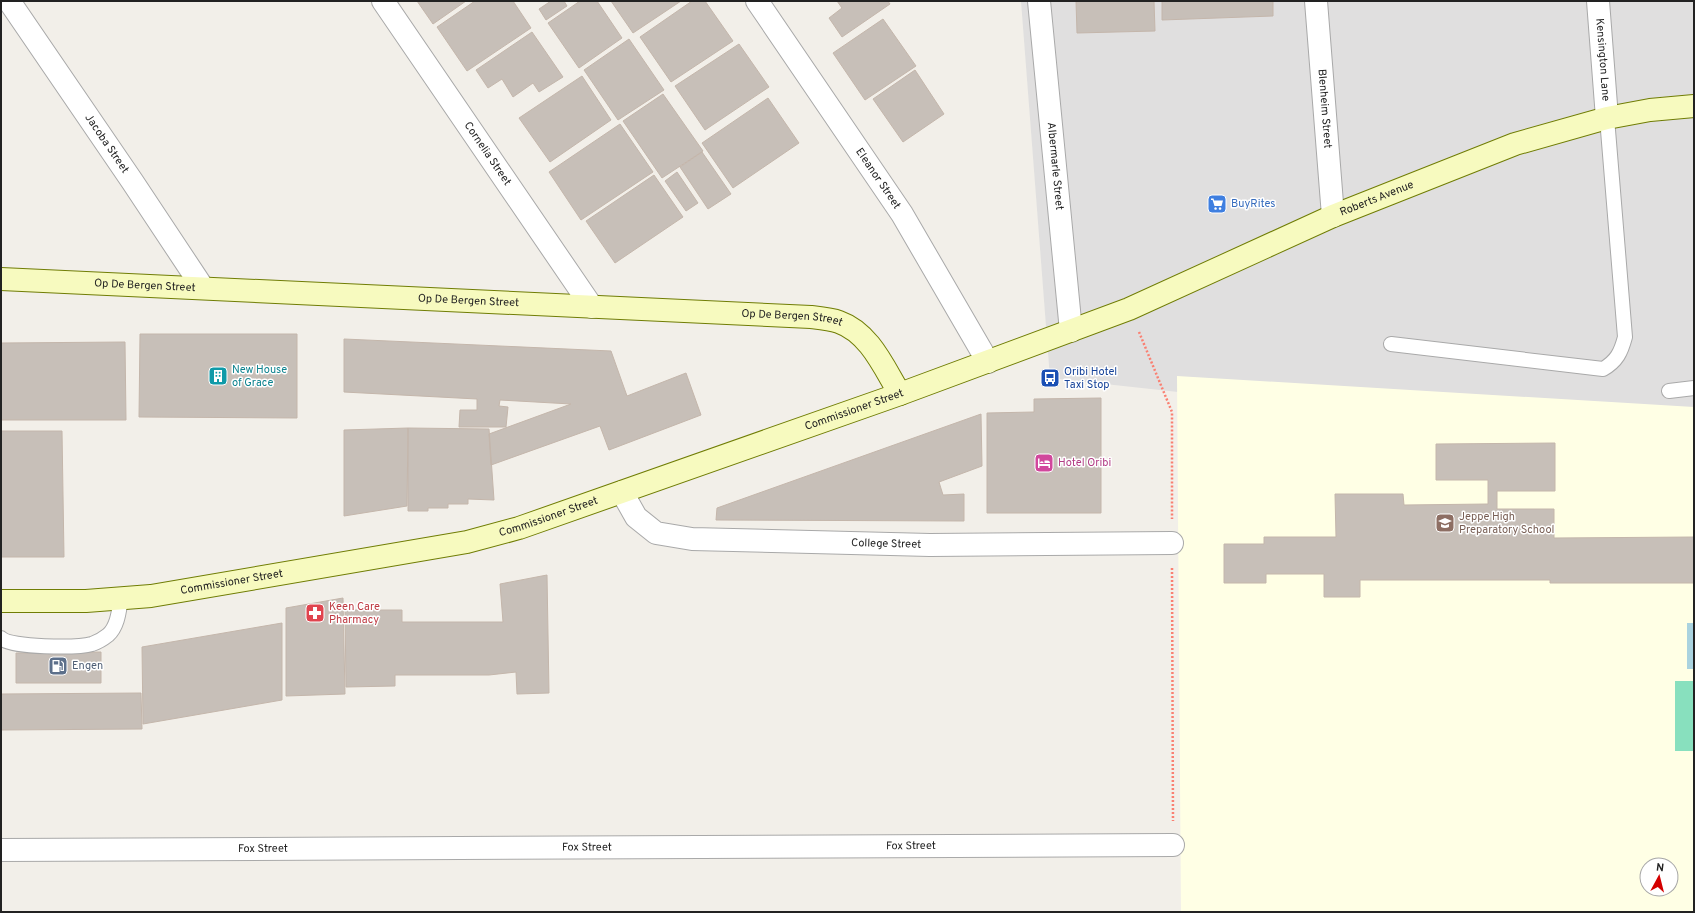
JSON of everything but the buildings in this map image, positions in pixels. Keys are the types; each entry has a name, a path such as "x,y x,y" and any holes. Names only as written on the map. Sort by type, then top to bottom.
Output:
{"main road":[{"name":"Roberts Avenue","path":"1071,331 1129,309 1333,216 1515,144 1607,118 1650,110 1694,106"},
{"name":"Op De Bergen Street","path":"1,279 592,308 811,317 838,322 862,336 873,348 900,394"},
{"name":"Commissioner Street","path":"1,601 86,601 151,596 467,542 519,528 900,394 1071,331"}],"street":[{"name":"Jacoba Street","path":"9,1 203,288"},
{"name":"Cornelia Street","path":"383,1 592,308"},
{"name":"Eleanor Street","path":"757,1 902,214 988,362"},
{"name":"Albermarle Street","path":"1039,1 1071,331"},
{"name":"Blenheim Street","path":"1316,1 1333,216"},
{"name":"Kensington Lane","path":"1598,1 1607,118"},
{"name":"College Street","path":"622,492 636,517 656,533 692,540 930,545 1172,543"},
{"name":"Fox Street","path":"1,850 1173,845"}],"lane":[{"path":"1391,344 1603,369 1614,363 1622,351 1625,336 1607,118"},
{"path":"1669,391 1694,388"},
{"path":"1,638 8,643 22,645 92,644 102,640 114,628 122,598"}],"path":[{"path":"1129,309 1172,412 1173,845"}],"shaded area":[{"path":"1021,1 1694,1 1694,448 1050,378"},
{"path":"1177,376 1694,407 1694,912 1181,912"}],"green space":[{"path":"1675,681 1694,681 1694,751 1675,751"}],"water":[{"path":"1687,623 1694,623 1694,669 1687,669"}],"place":[{"name":"BuyRites","path":"1217,204"},
{"name":"New House of Grace","path":"218,376"},
{"name":"Oribi Hotel Taxi Stop","path":"1050,378"},
{"name":"Hotel Oribi","path":"1044,463"},
{"name":"Jeppe High Preparatory School","path":"1445,523"},
{"name":"Keen Care Pharmacy","path":"315,613"},
{"name":"Engen","path":"58,666"}]}
